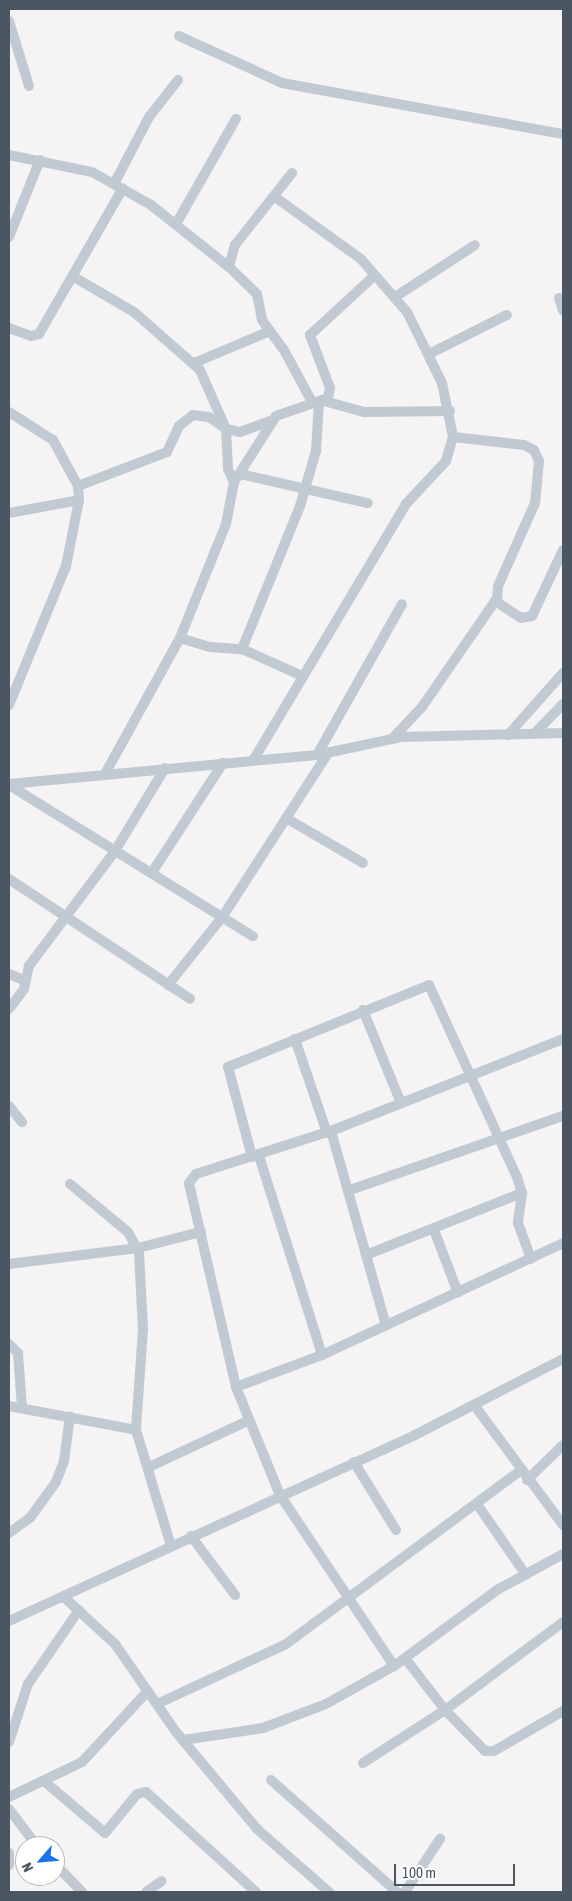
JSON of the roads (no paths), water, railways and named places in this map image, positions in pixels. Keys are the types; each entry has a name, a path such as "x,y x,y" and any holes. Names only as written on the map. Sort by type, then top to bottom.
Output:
{"street":[{"path":"9,21 29,86"},
{"path":"179,36 282,83 563,134"},
{"path":"9,328 31,336 39,334 58,295 74,277 119,186 149,117 178,80"},
{"path":"176,224 236,119"},
{"path":"9,155 92,172 119,186 176,224 229,266 257,294 270,331 318,402 316,450 306,486 242,649"},
{"path":"9,236 40,160"},
{"path":"229,266 234,245 275,197 292,173"},
{"path":"254,759 406,504 446,461 453,437 450,411 430,354 395,297 361,259 275,197"},
{"path":"395,297 475,245"},
{"path":"78,486 167,452 179,426 193,415 217,420 226,429 240,432 318,402 330,388 310,334 375,276"},
{"path":"74,277 134,312 194,363 216,398 226,429 228,469 237,478 306,486 368,503"},
{"path":"559,298 563,310"},
{"path":"430,354 507,315"},
{"path":"194,363 270,331"},
{"path":"318,402 364,412 450,411"},
{"path":"9,412 53,440 78,486 79,500 66,566 9,705"},
{"path":"105,774 180,638 226,524 237,478 271,420"},
{"path":"392,740 422,707 497,600 498,586 534,503 539,460 534,450 524,445 453,437"},
{"path":"9,514 79,500"},
{"path":"497,600 521,618 532,616 563,550"},
{"path":"317,755 402,604"},
{"path":"180,638 210,647 242,649 302,676"},
{"path":"508,735 563,673"},
{"path":"534,734 563,704"},
{"path":"9,785 254,759 317,755 392,740 563,733"},
{"path":"168,985 222,916 328,753"},
{"path":"153,871 224,763"},
{"path":"9,1009 26,981 29,966 115,851 165,768"},
{"path":"9,785 115,851 153,871 253,936"},
{"path":"286,818 363,863"},
{"path":"9,879 190,999"},
{"path":"9,974 26,981"},
{"path":"322,1355 226,1070 363,1010 429,985 469,1076 500,1137 522,1193 518,1224 530,1259"},
{"path":"363,1010 401,1103"},
{"path":"295,1039 350,1190 386,1325"},
{"path":"394,1666 347,1601 280,1495 236,1387 191,1178 329,1132 563,1039"},
{"path":"9,1106 22,1122"},
{"path":"350,1190 563,1116"},
{"path":"70,1184 128,1232 138,1248 143,1329 136,1430 149,1466 171,1546"},
{"path":"366,1255 434,1230 522,1193"},
{"path":"434,1230 458,1293"},
{"path":"9,1264 138,1248 202,1232"},
{"path":"236,1387 322,1355 563,1243"},
{"path":"9,1344 18,1353 22,1408"},
{"path":"9,1621 66,1598 191,1536 475,1406 563,1359"},
{"path":"9,1406 70,1416 136,1430"},
{"path":"475,1406 520,1471 563,1525"},
{"path":"9,1534 30,1518 56,1482 64,1461 70,1416"},
{"path":"149,1466 250,1420"},
{"path":"527,1480 563,1445"},
{"path":"354,1462 396,1530"},
{"path":"157,1704 256,1661 347,1601 520,1471"},
{"path":"477,1504 526,1575"},
{"path":"191,1536 235,1595"},
{"path":"183,1740 240,1734 288,1720 394,1666 497,1590 563,1554"},
{"path":"66,1598 115,1644 183,1740 258,1829 329,1892"},
{"path":"9,1742 28,1684 79,1610"},
{"path":"362,1763 445,1710 563,1622"},
{"path":"405,1658 445,1710 489,1752 563,1711"},
{"path":"9,1797 44,1781 89,1756 114,1723 148,1691"},
{"path":"271,1780 397,1892"},
{"path":"44,1781 105,1833 137,1794 146,1792 256,1892"},
{"path":"9,1809 29,1836"},
{"path":"405,1892 440,1839"},
{"path":"9,1853 9,1865"},
{"path":"65,1874 82,1892"},
{"path":"146,1892 162,1881"}]}
